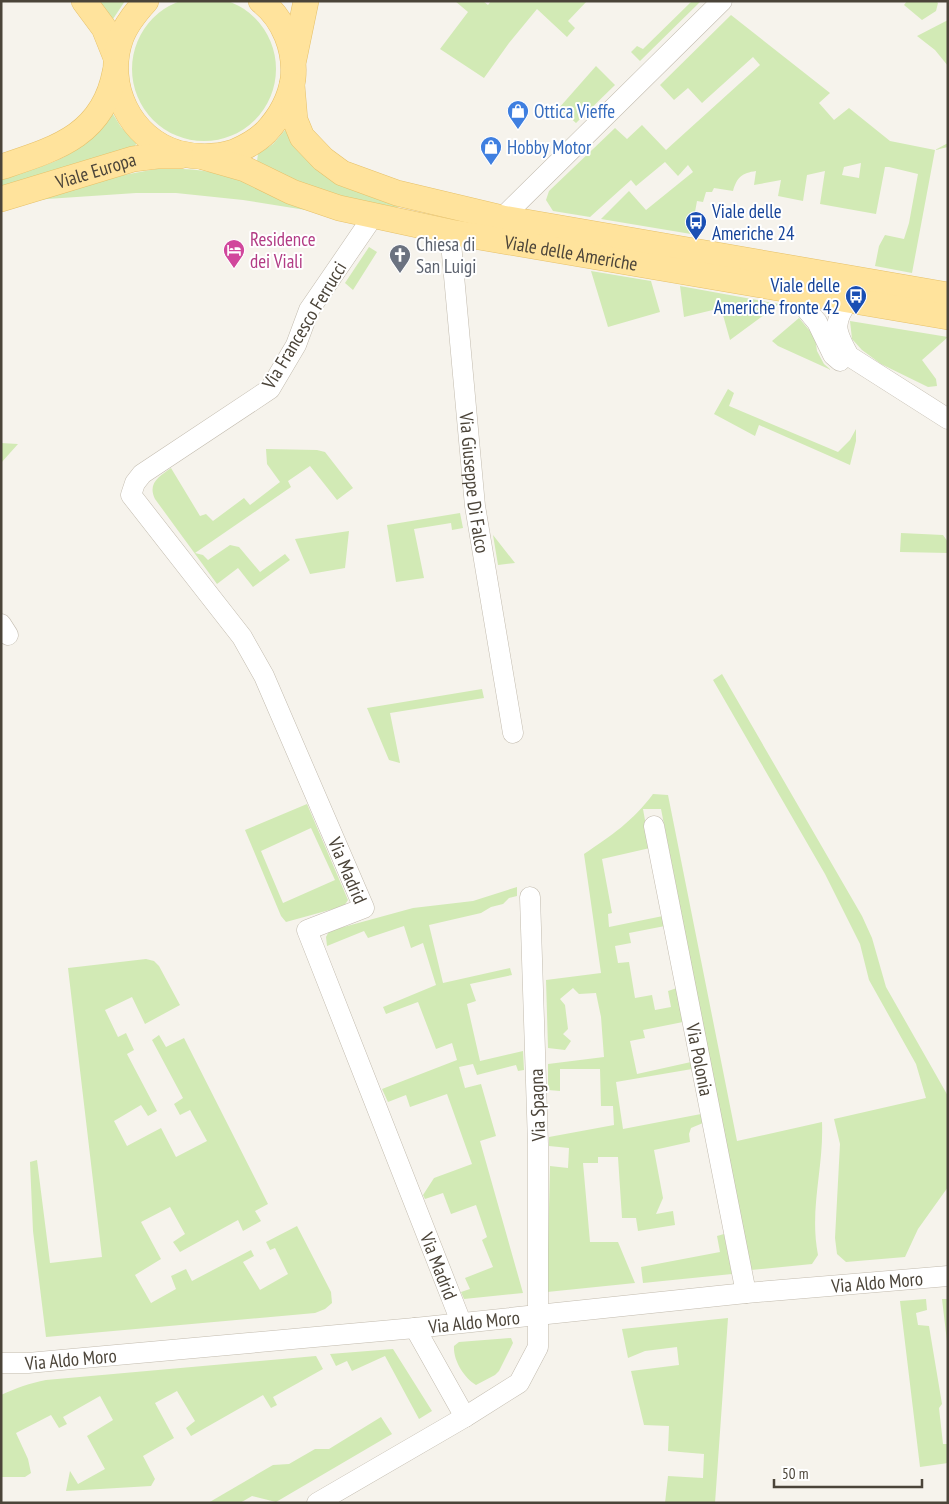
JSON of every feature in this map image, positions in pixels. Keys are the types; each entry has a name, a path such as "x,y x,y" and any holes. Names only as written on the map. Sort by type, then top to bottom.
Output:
{"main road":[{"path":"84,1 104,28 115,64 119,95 130,118 147,137 168,150 198,157 224,155 243,148 261,137 275,122 282,110 293,73 306,1"},
{"name":"Viale Europa","path":"1,167 58,146 83,130 106,101 112,88 121,37 131,18 146,1"},
{"path":"262,1 280,21 289,41 293,73"},
{"name":"Viale delle Americhe","path":"293,73 296,120 302,137 323,159 342,173 397,193 502,218 948,295"},
{"name":"Viale Europa","path":"1,199 133,158 158,156 198,157"},
{"name":"Viale delle Americhe","path":"198,157 245,169 292,192 339,208 450,232 948,317"}],"street":[{"path":"502,218 722,1"},
{"name":"Via Francesco Ferrucci","path":"131,495 135,484 142,474 270,389 296,344 309,310 374,215"},
{"name":"Via Giuseppe Di Falco","path":"450,232 475,506 513,733"},
{"path":"790,290 817,322 833,355 859,375 885,379"},
{"path":"848,300 839,314 837,325 840,339 849,356 948,419"},
{"name":"Via Madrid","path":"131,495 242,637 264,676 364,908 307,930 461,1322"},
{"name":"Via Polonia","path":"654,826 746,1293"},
{"name":"Via Spagna","path":"317,1503 519,1383 538,1347 538,1144 530,897"},
{"name":"Via Aldo Moro","path":"1,1363 28,1363 415,1328 746,1293 948,1276"},
{"path":"415,1328 464,1417"},
{"path":"1,1377 28,1363"}],"green space":[{"path":"204,-3 232,2 255,18 271,41 276,69 271,97 255,120 232,136 204,141 176,136 153,120 137,97 132,69 137,41 153,18 176,2"},
{"path":"99,1 125,1 113,19"},
{"path":"455,1 483,1 488,5 491,1 587,1 568,21 575,28 567,37 537,9 484,78 440,49 468,12"},
{"path":"692,1 701,1 640,61 631,52 637,46 643,49"},
{"path":"907,1 936,1 938,3 936,11 922,20 904,5"},
{"path":"731,15 830,93 819,103 834,120 849,108 890,141 935,150 912,273 875,266 879,246 885,235 904,239 909,223 918,174 889,167 885,167 876,214 820,204 825,171 807,175 803,201 778,196 781,180 754,185 756,171 741,176 736,182 733,191 714,188 712,192 706,192 703,202 697,201 691,234 601,219 629,191 646,210 693,172 688,165 678,176 665,162 636,186 631,180 590,217 553,211 546,200 549,191 615,128 627,139 642,125 666,150 760,65 753,57 702,103 688,88 674,100 660,85","holes":["861,163 859,178 842,175 844,167"]},
{"path":"948,20 948,66 935,50 917,36"},
{"path":"596,66 615,85 576,123 559,108"},
{"path":"111,111 121,127 137,143 134,147 1,187 1,178 46,165 63,158 77,149 88,139"},
{"path":"287,128 398,204 397,209 319,191 265,167 257,161 258,154 273,144"},
{"path":"948,143 948,147 935,150"},
{"path":"156,169 196,170 224,175 265,189 318,212 243,200 176,193 136,193 47,199 18,204 113,177"},
{"path":"369,247 377,252 353,290 345,283"},
{"path":"591,271 651,281 660,312 608,327"},
{"path":"680,286 779,304 730,340 721,308 684,317"},
{"path":"799,318 815,337 817,351 824,364 831,370 778,346 772,341"},
{"path":"850,321 948,337 922,360 936,379 937,386 928,387 881,364 862,350 852,339"},
{"path":"728,389 734,393 729,406 838,452 850,440 856,429 856,441 850,465 759,425 755,436 714,414"},
{"path":"1,443 18,444 1,463"},
{"path":"266,449 317,450 325,452 353,488 337,500 310,466 288,481 291,487 195,553 203,555 208,560 230,545 239,547 260,572 285,554 290,560 253,587 238,568 217,584 155,499 153,493 154,484 159,477 171,468 200,516 206,514 213,521 244,498 250,505 280,482 267,464"},
{"path":"460,513 463,528 452,530 451,523 414,529 424,578 396,582 387,525"},
{"path":"349,531 345,568 310,574 295,539"},
{"path":"901,533 943,535 948,542 948,553 900,552"},
{"path":"493,535 515,563 498,565"},
{"path":"722,674 862,916 872,938 886,987 948,1096 948,1187 918,1229 905,1257 846,1262 837,1254 835,1238 840,1144 834,1119 926,1098 916,1064 869,980 860,944 825,874 713,680"},
{"path":"482,689 484,698 390,713 400,763 389,760 367,708"},
{"path":"653,794 668,795 737,1141 822,1122 815,1221 818,1255 812,1264 751,1270 661,809 643,809 650,848 602,859 612,913 608,914 609,927 663,916 665,926 629,933 631,943 615,946 618,963 629,962 635,998 652,995 655,1010 671,1007 668,991 677,988 683,1022 643,1030 645,1038 630,1041 637,1074 691,1062 692,1069 616,1082 623,1129 701,1114 703,1123 691,1128 689,1134 690,1142 654,1150 663,1198 656,1214 673,1211 675,1225 638,1231 636,1218 622,1218 618,1157 598,1157 598,1163 583,1163 590,1242 618,1242 635,1283 547,1292 550,1166 568,1168 569,1148 549,1146 549,1137 614,1125 613,1106 601,1106 600,1069 560,1069 560,1091 548,1090 548,1064 604,1057 601,1017 596,993 579,994 573,988 560,999 565,1005 568,1029 563,1034 571,1041 565,1050 548,1048 546,980 601,973 584,854 629,820"},
{"path":"307,804 348,900 344,906 286,922 281,916 245,830","holes":["311,828 335,880 283,903 261,851"]},
{"path":"517,887 517,896 509,898 503,904 491,907 481,913 429,925 443,983 510,968 512,975 470,984 476,1001 467,1004 480,1061 523,1051 524,1070 518,1071 516,1065 477,1075 473,1064 459,1067 465,1088 481,1084 496,1136 480,1141 523,1293 464,1299 461,1292 470,1289 465,1278 493,1267 482,1240 487,1237 476,1205 451,1214 443,1193 425,1199 423,1195 434,1178 472,1164 447,1094 410,1107 406,1095 388,1102 382,1089 457,1060 452,1043 436,1049 418,1002 386,1014 383,1007 436,985 423,943 411,948 404,926 368,938 364,931 327,946 326,937 329,931 413,908 473,901"},
{"path":"146,959 154,961 159,966 180,1005 145,1024 132,997 105,1010 118,1037 126,1033 134,1050 127,1054 157,1111 148,1116 141,1105 114,1121 127,1146 161,1128 176,1157 207,1141 190,1110 180,1115 174,1104 183,1098 152,1040 159,1035 166,1047 184,1038 268,1204 255,1211 261,1221 243,1231 238,1220 180,1252 173,1242 185,1234 170,1207 141,1222 161,1259 135,1275 151,1303 176,1289 171,1276 186,1269 192,1281 251,1250 254,1256 243,1262 260,1290 288,1274 275,1248 270,1250 266,1242 297,1226 331,1292 332,1303 325,1309 315,1313 46,1337 33,1231 30,1162 37,1160 50,1263 102,1257 68,968"},
{"path":"724,1234 732,1274 643,1283 641,1267 720,1252 717,1236"},
{"path":"926,1299 927,1310 916,1313 918,1325 929,1326 942,1404 939,1408 943,1444 948,1444 948,1463 920,1467 900,1301"},
{"path":"942,1299 948,1299 948,1350"},
{"path":"728,1318 715,1503 665,1503 668,1476 703,1478 704,1454 668,1451 669,1426 644,1425 631,1371 679,1365 677,1347 645,1351 628,1358 622,1329"},
{"path":"511,1338 513,1343 499,1371 476,1385 457,1363 454,1346 459,1342"},
{"path":"393,1349 432,1411 419,1419 385,1356 352,1371 347,1361 336,1366 330,1354"},
{"path":"316,1356 323,1369 273,1397 277,1405 271,1408 263,1395 191,1436 186,1428 195,1421 177,1391 155,1403 174,1438 143,1456 155,1479 151,1486 66,1491 70,1471 78,1484 105,1469 87,1436 113,1420 100,1396 63,1417 67,1424 59,1428 51,1415 16,1433 28,1459 31,1473 25,1477 1,1477 1,1395 18,1388 46,1380"},
{"path":"381,1417 392,1434 276,1502 252,1496 240,1503 208,1503 273,1465 289,1464 315,1449 329,1449"}],"place":[{"name":"Ottica Vieffe","path":"518,130"},
{"name":"Hobby Motor","path":"491,166"},
{"name":"Viale delle Americhe 24","path":"696,241"},
{"name":"Residence dei Viali","path":"234,269"},
{"name":"Chiesa di San Luigi","path":"400,274"},
{"name":"Viale delle Americhe fronte 42","path":"856,315"}]}
